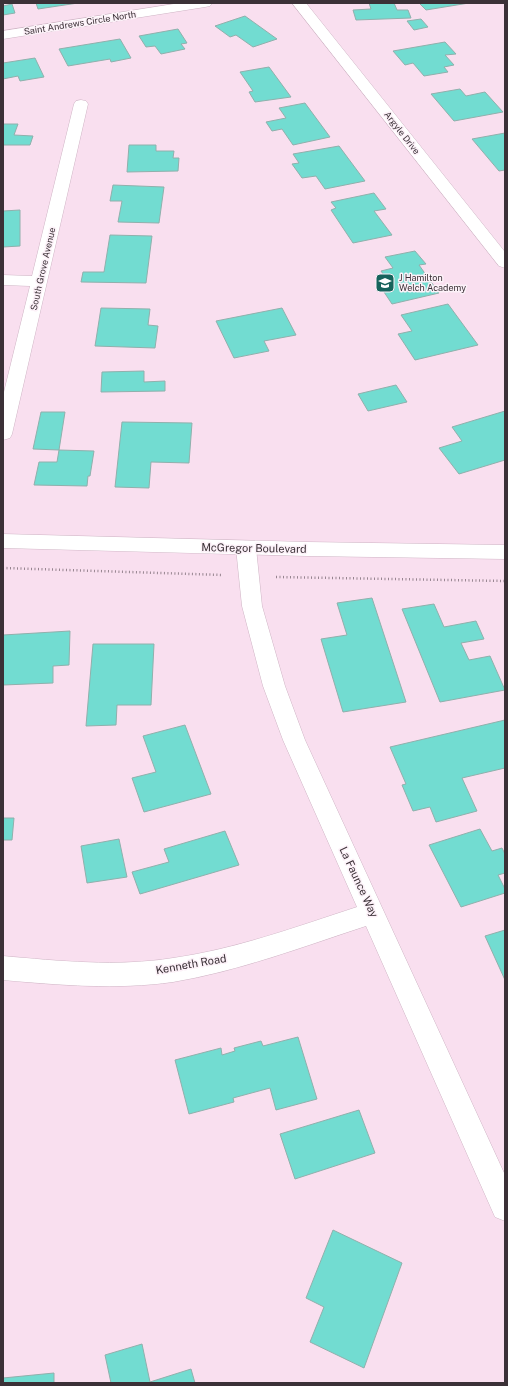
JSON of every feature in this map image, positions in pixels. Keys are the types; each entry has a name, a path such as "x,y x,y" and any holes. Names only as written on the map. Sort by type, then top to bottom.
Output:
{"street":[{"name":"Saint Andrews Circle North","path":"3,35 204,3"},
{"name":"Argyle Drive","path":"298,3 505,263"},
{"name":"South Grove Avenue","path":"3,434 81,104"},
{"path":"3,280 40,281"},
{"name":"McGregor Boulevard","path":"3,541 246,548 505,552"},
{"name":"La Faunce Way","path":"246,548 252,606 274,686 294,740 505,1207"},
{"name":"Kenneth Road","path":"3,968 90,975 131,974 172,970 209,963 255,951 373,913"}],"building":[{"path":"36,3 78,3 38,9"},
{"path":"369,3 394,3 397,10 408,10 411,18 356,20 353,10 371,9"},
{"path":"419,3 469,3 426,10"},
{"path":"12,4 15,13 3,15 3,6"},
{"path":"245,16 277,39 253,47 236,35 230,37 215,26"},
{"path":"421,19 428,27 414,30 407,21"},
{"path":"178,29 187,43 181,44 185,49 161,54 155,46 146,47 139,36"},
{"path":"120,39 131,58 111,62 110,59 68,66 59,49"},
{"path":"445,42 456,54 445,55 454,65 444,67 448,72 424,76 413,63 405,65 393,51"},
{"path":"35,58 44,77 20,81 18,76 3,79 3,63"},
{"path":"269,67 291,97 255,102 249,92 253,91 240,72"},
{"path":"460,89 466,96 485,92 503,112 454,121 431,94"},
{"path":"305,103 330,137 293,145 282,129 272,131 266,122 286,118 279,108"},
{"path":"3,124 18,124 14,135 33,136 30,145 3,145"},
{"path":"505,133 505,170 499,171 472,139"},
{"path":"129,145 156,145 156,151 174,151 173,158 179,158 178,171 127,172"},
{"path":"339,146 365,181 325,189 316,176 302,178 292,164 299,163 293,154"},
{"path":"113,185 164,187 159,223 118,222 122,201 110,201"},
{"path":"374,193 386,209 374,211 392,235 353,243 331,210 336,208 331,202"},
{"path":"20,210 20,246 3,247 3,211"},
{"path":"110,235 152,236 146,283 81,282 83,272 104,272"},
{"path":"415,251 426,264 419,265 439,293 392,304 380,286 390,284 381,271 393,268 385,257"},
{"path":"448,304 478,345 415,360 398,334 412,331 401,315"},
{"path":"101,308 150,309 148,325 158,326 155,348 95,346"},
{"path":"282,308 296,335 264,341 269,351 234,358 216,321"},
{"path":"144,371 144,382 165,381 165,391 101,392 102,372"},
{"path":"396,385 407,402 368,411 358,394"},
{"path":"505,411 505,460 459,474 439,448 462,441 452,427"},
{"path":"41,412 65,412 59,450 33,449"},
{"path":"122,422 192,423 189,463 151,462 149,488 115,487"},
{"path":"59,450 94,451 87,486 34,485 39,462 57,462"},
{"path":"372,598 406,702 343,712 321,639 347,635 337,603"},
{"path":"434,604 444,627 476,621 484,639 461,643 469,660 490,656 505,690 440,702 402,609"},
{"path":"70,631 69,665 53,666 53,683 3,685 3,635"},
{"path":"93,644 154,644 151,705 117,705 116,725 86,726"},
{"path":"505,720 505,768 462,778 477,811 436,822 430,807 413,811 402,785 406,784 390,747"},
{"path":"185,725 211,794 144,812 132,778 156,772 143,736"},
{"path":"3,818 14,818 12,840 3,840"},
{"path":"480,829 492,851 502,848 505,854 505,873 498,875 505,889 505,893 461,907 429,845"},
{"path":"225,831 239,865 140,894 132,872 169,862 164,849"},
{"path":"119,839 127,877 87,883 81,846"},
{"path":"505,930 505,980 485,936"},
{"path":"298,1037 317,1099 276,1110 270,1088 233,1098 234,1102 189,1114 175,1060 221,1048 222,1055 235,1051 234,1048 261,1041 263,1046"},
{"path":"359,1110 375,1153 295,1179 280,1134"},
{"path":"333,1230 402,1263 364,1368 310,1342 324,1307 306,1298"},
{"path":"142,1344 150,1382 191,1369 195,1383 111,1383 105,1355"},
{"path":"54,1373 54,1383 3,1383 3,1378"}],"place":[{"name":"J Hamilton Welch Academy","path":"385,283"}]}
